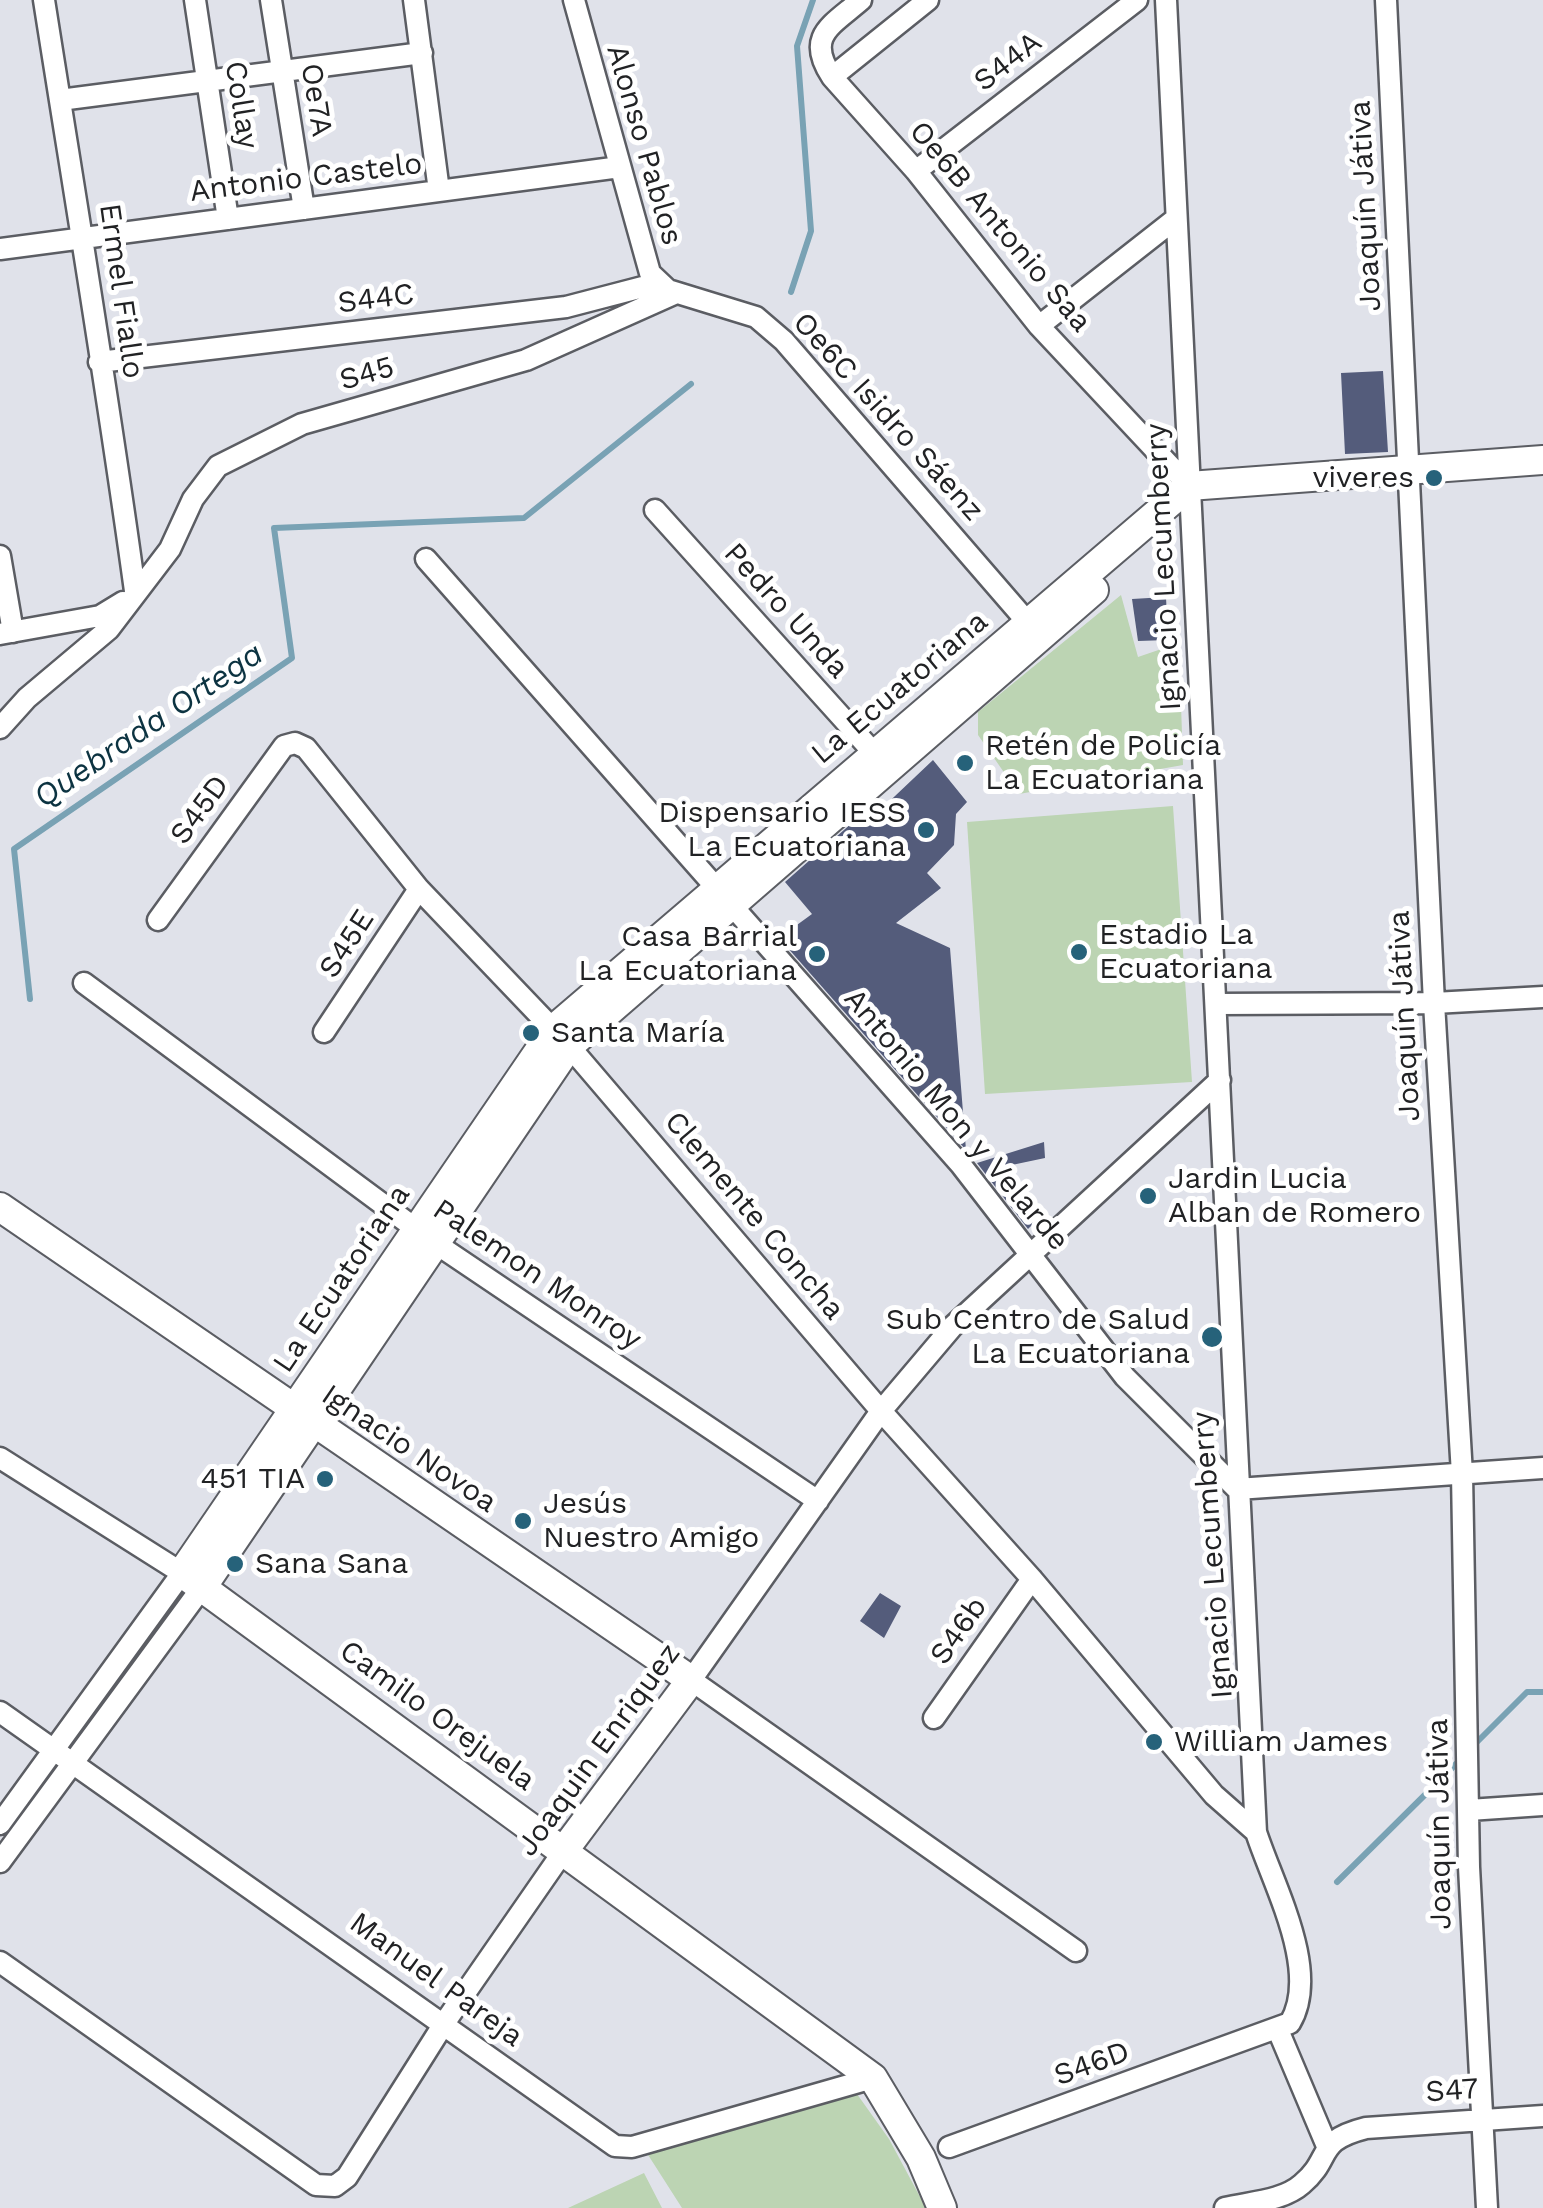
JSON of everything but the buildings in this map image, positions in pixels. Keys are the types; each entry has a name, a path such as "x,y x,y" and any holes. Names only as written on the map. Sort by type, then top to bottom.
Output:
{"street":[{"name":"Ermel Fiallo","path":"44,0 86,238 99,362 136,591"},
{"name":"Collay","path":"195,0 228,219"},
{"name":"Oe7A","path":"271,0 304,209"},
{"path":"414,0 439,191"},
{"name":"Alonso Pablos","path":"574,0 645,262 667,288"},
{"path":"861,0 825,31 820,42 823,63 832,77 928,0"},
{"name":"S44A","path":"916,172 1137,0"},
{"name":"Ignacio Lecumberry","path":"1166,0 1174,220 1218,1004 1237,1488 1245,1541 1256,1832"},
{"name":"Joaquín Játiva","path":"1386,0 1434,1003 1462,1474 1469,1810 1487,2208"},
{"path":"60,100 422,53"},
{"name":"Oe6B Antonio Saa","path":"832,77 916,172 1039,326 1190,495"},
{"name":"Antonio Castelo","path":"0,249 620,167"},
{"path":"1039,326 1174,220"},
{"name":"Oe6C Isidro Sáenz","path":"667,288 756,317 784,341 1034,630"},
{"name":"S44C","path":"99,362 566,307 667,288"},
{"name":"S45","path":"0,728 28,698 109,629 170,549 202,484 218,466 302,424 526,360 667,288"},
{"path":"0,1862 75,1760 192,1580 562,1038 1190,495 1543,460"},
{"path":"1409,476 1543,479"},
{"name":"Pedro Unda","path":"655,510 873,752"},
{"path":"0,556 6,633 100,616 136,591"},
{"name":"Antonio Mon y Velarde","path":"426,559 961,1165 1125,1377 1237,1488"},
{"name":"La Ecuatoriana","path":"724,897 873,752 1034,630"},
{"name":"Clemente Concha","path":"296,742 306,748 419,889 562,1038 881,1411 1032,1579 1225,1808 1256,1832"},
{"name":"S45D","path":"158,920 284,746 296,742"},
{"name":"S45E","path":"324,1032 419,889"},
{"name":"Palemon Monroy","path":"84,983 425,1235 818,1502"},
{"path":"1218,1004 1434,1003 1543,997"},
{"name":"Joaquin Enriquez","path":"0,1962 316,2186 334,2186 347,2177 445,2022 565,1849 691,1680 881,1411 953,1326 1220,1080"},
{"name":"Ignacio Novoa","path":"0,1207 691,1680 1076,1950"},
{"path":"0,1458 192,1580"},
{"path":"1237,1488 1543,1468"},
{"name":"S46b","path":"934,1718 1032,1579"},
{"path":"0,1824 192,1580"},
{"name":"Camilo Orejuela","path":"192,1580 874,2078"},
{"name":"Manuel Pareja","path":"0,1712 75,1760 614,2146 632,2147 874,2078"},
{"path":"1469,1810 1543,1805"},
{"path":"1225,2208 1287,2194 1307,2180 1326,2146 1278,2030 1290,2023 1300,2007 1301,1976 1286,1912 1256,1832"},
{"name":"S46D","path":"949,2147 1278,2030"},
{"path":"874,2078 921,2158 942,2208"},
{"name":"S47","path":"1326,2146 1341,2134 1366,2128 1543,2116"}],"green space":[{"path":"1121,595 1138,657 1179,643 1183,765 1019,794 978,735 978,712"},
{"name":"Estadio La Ecuatoriana","path":"1173,806 1192,1082 985,1094 967,822"},
{"path":"857,2094 889,2139 926,2208 682,2208 643,2147"},
{"path":"644,2173 662,2208 568,2208"}],"waterway":[{"name":"Quebrada Ortega","path":"791,292 811,231 797,46 813,0"},
{"name":"Quebrada Ortega","path":"30,999 14,849 292,658 274,528 524,518 691,384"},
{"path":"1472,1747 1527,1692 1543,1692"},
{"path":"1337,1882 1460,1760"}],"place":[{"name":"viveres","path":"1434,478"},
{"name":"Retén de Policía La Ecuatoriana","path":"965,763"},
{"name":"Dispensario IESS La Ecuatoriana","path":"926,830"},
{"name":"Estadio La Ecuatoriana","path":"1079,952"},
{"name":"Casa Barrial La Ecuatoriana","path":"817,954"},
{"name":"Santa María","path":"531,1033"},
{"name":"Jardin Lucia Alban de Romero","path":"1148,1196"},
{"name":"Sub Centro de Salud La Ecuatoriana","path":"1212,1337"},
{"name":"451 TIA","path":"325,1479"},
{"name":"Jesús Nuestro Amigo","path":"523,1521"},
{"name":"Sana Sana","path":"235,1564"},
{"name":"William James","path":"1154,1742"}]}
